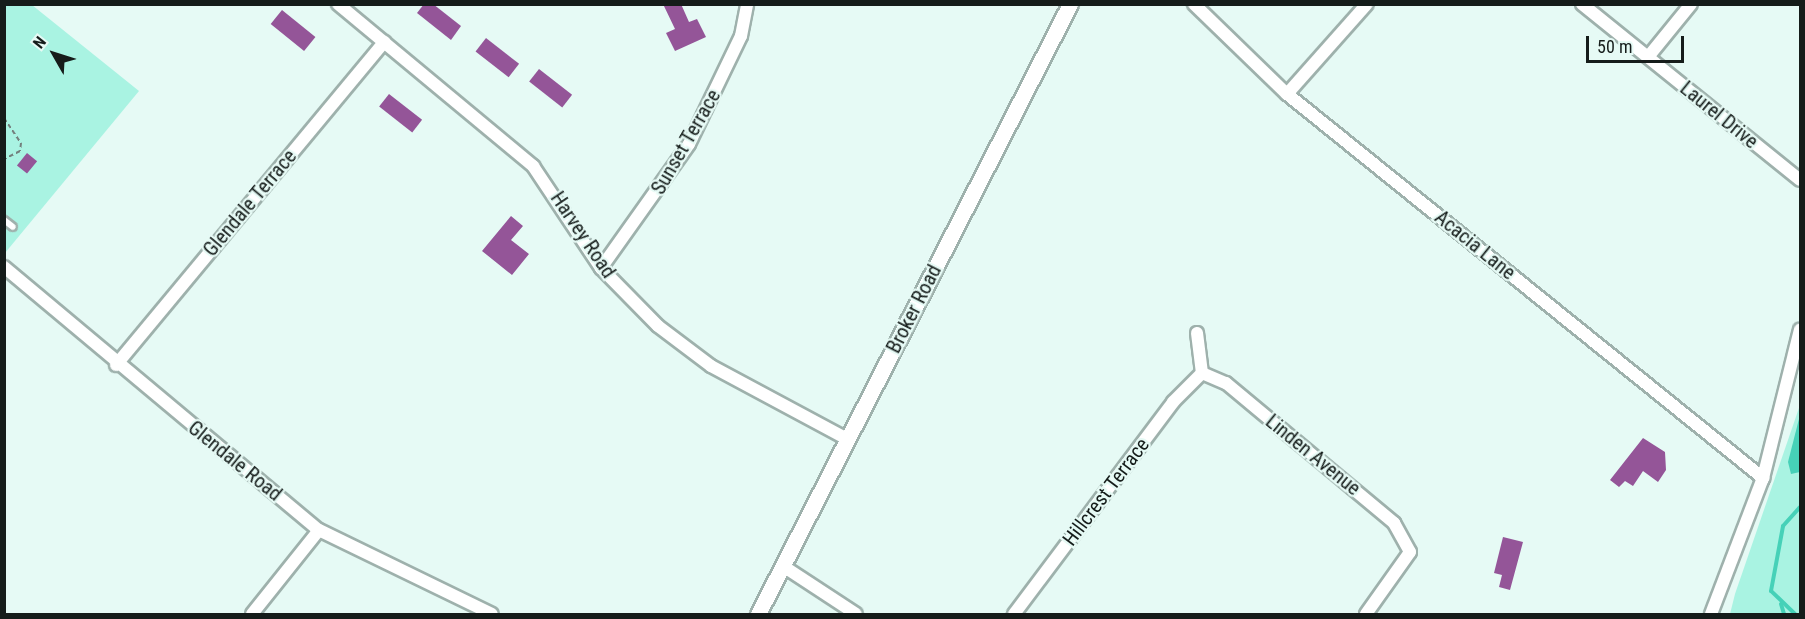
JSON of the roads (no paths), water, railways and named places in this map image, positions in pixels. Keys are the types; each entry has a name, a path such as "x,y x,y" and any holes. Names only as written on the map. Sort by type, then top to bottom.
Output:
{"street":[{"name":"Harvey Road","path":"338,4 533,166 601,268 658,326 711,366 847,439"},
{"name":"Sunset Terrace","path":"601,268 689,144 741,36 747,4"},
{"name":"Broker Road","path":"758,615 1070,4"},
{"name":"Acacia Lane","path":"1194,4 1287,93 1763,478"},
{"path":"1287,93 1367,4"},
{"name":"Laurel Drive","path":"1582,4 1800,180"},
{"path":"1648,57 1691,4"},
{"name":"Glendale Terrace","path":"116,365 384,42"},
{"name":"Glendale Road","path":"4,267 116,365 319,530 492,615"},
{"path":"1711,615 1763,478 1800,330"},
{"path":"1197,333 1202,373"},
{"name":"Linden Avenue","path":"1202,373 1226,383 1386,514 1410,552 1366,615"},
{"name":"Hillcrest Terrace","path":"1014,615 1173,402 1202,373"},
{"path":"252,615 319,530"},
{"path":"783,566 856,615"}],"lane":[{"path":"4,220 13,227"}],"waterway":[{"path":"1795,614 1771,591 1783,526 1800,507"},
{"path":"1781,604 1784,614"}]}
